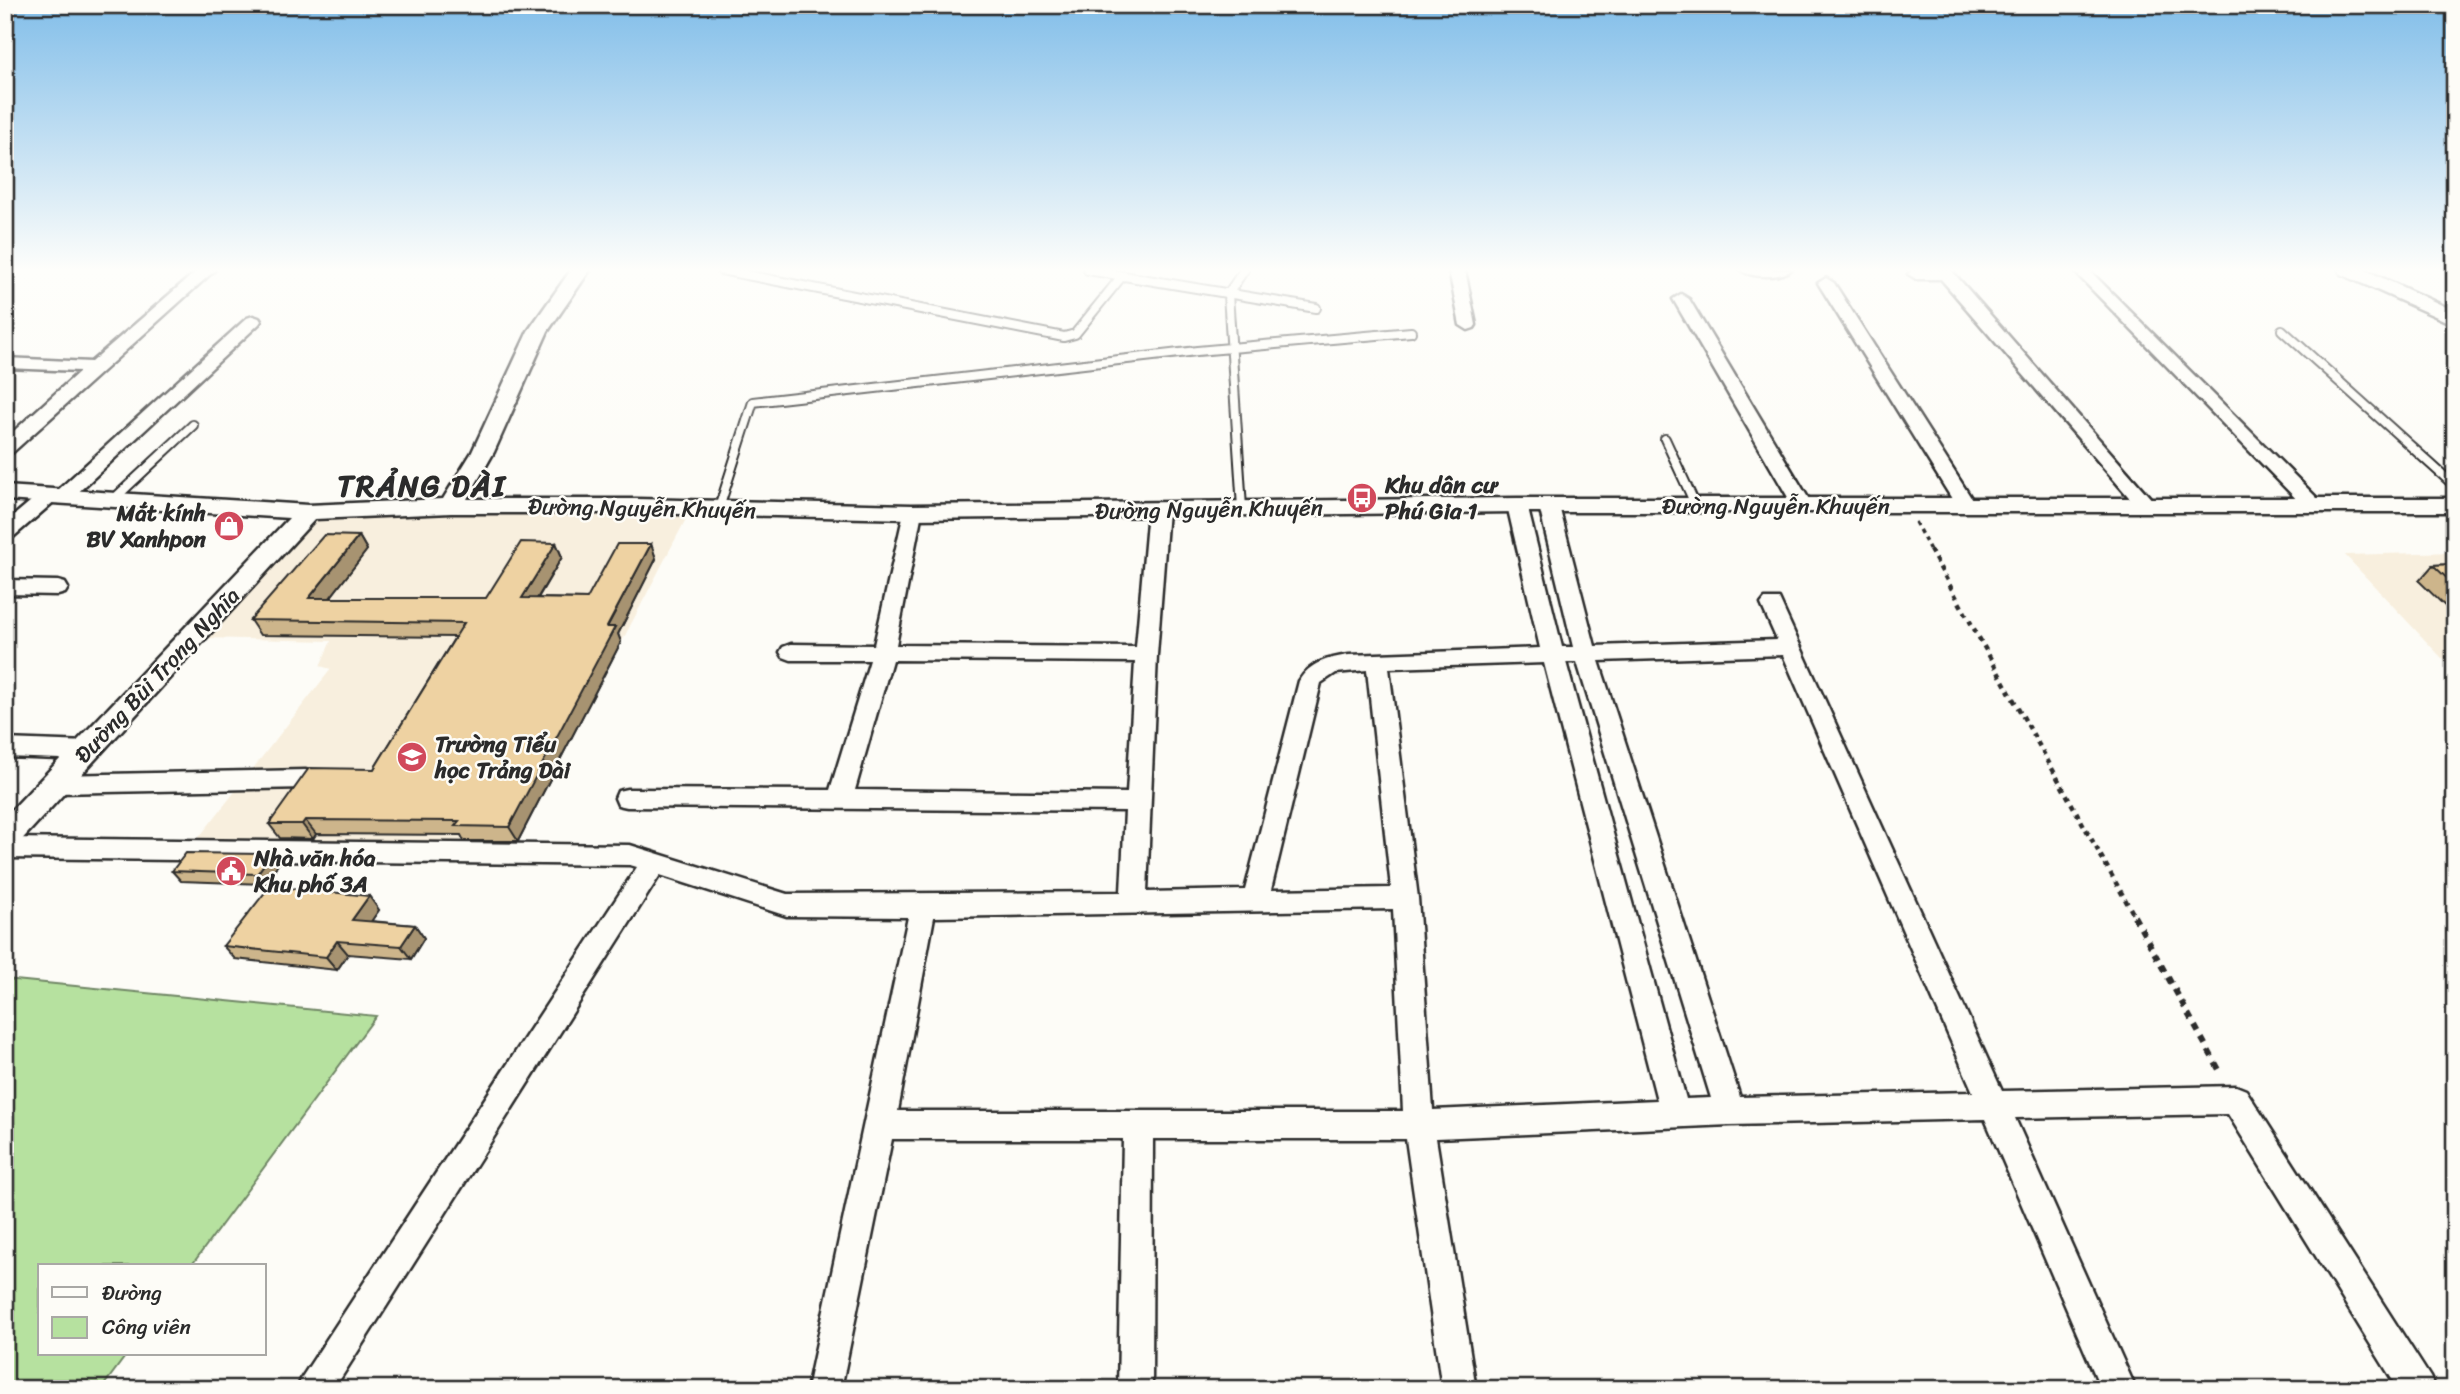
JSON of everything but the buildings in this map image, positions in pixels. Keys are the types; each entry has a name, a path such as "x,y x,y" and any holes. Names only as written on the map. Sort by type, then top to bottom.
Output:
{"street":[{"path":"5,449 134,335"},
{"path":"5,534 58,494 237,335"},
{"path":"451,506 483,452 536,335"},
{"path":"1702,335 1803,506"},
{"path":"1859,335 1967,507"},
{"path":"1999,335 2147,506"},
{"path":"2144,335 2313,506"},
{"path":"5,363 97,367"},
{"name":"Đường Nguyễn Khuyến","path":"5,493 58,494 308,512 451,506 912,512 1517,505 2455,505"},
{"path":"1517,505 1553,655 1675,1113"},
{"path":"1549,506 1586,655 1730,1111"},
{"path":"1133,902 1146,655 1158,510"},
{"name":"Đường Bùi Trọng Nghĩa","path":"5,837 308,512"},
{"path":"841,798 844,779 872,698 884,652 912,512"},
{"path":"5,587 58,588"},
{"path":"1772,604 2119,1389"},
{"path":"1255,900 1310,681 1314,674 1324,667 1377,661 1790,647"},
{"path":"791,652 1146,655"},
{"path":"1377,661 1405,898 1419,1125 1459,1389"},
{"path":"5,748 88,751"},
{"path":"57,784 306,779"},
{"path":"627,798 1140,802"},
{"path":"5,848 630,855 787,905 923,906 1405,898"},
{"path":"314,1389 654,863"},
{"path":"824,1389 923,906"},
{"path":"880,1125 1419,1125 1730,1111 2236,1100 2418,1389"},
{"path":"1135,1389 1138,1124"}],"lane":[{"path":"1054,335 1071,335"},
{"path":"1229,335 1242,508"},
{"path":"719,508 753,402 1378,335"},
{"path":"2288,335 2455,486"},
{"path":"115,498 193,425"},
{"path":"1665,439 1696,506"}],"path":[{"path":"1906,507 2236,1100"}],"shaded area":[{"name":"Trường Tiểu học Trảng Dài","path":"448,513 688,515 513,850 193,845 331,669 320,666 331,641 205,638 312,519"},
{"path":"2455,552 2455,672 2345,555"}],"green space":[{"path":"5,979 376,1016 192,1264 38,1264 38,1356 126,1356 101,1389 5,1389"}],"place":[{"name":"Khu dân cư Phú Gia 1","path":"1362,498"},
{"name":"Mắt kính BV Xanhpon","path":"229,526"},
{"name":"Trường Tiểu học Trảng Dài","path":"412,757"},
{"name":"Nhà văn hóa Khu phố 3A","path":"231,871"}],"district":[{"name":"TRẢNG DÀI","path":"422,486"}]}
